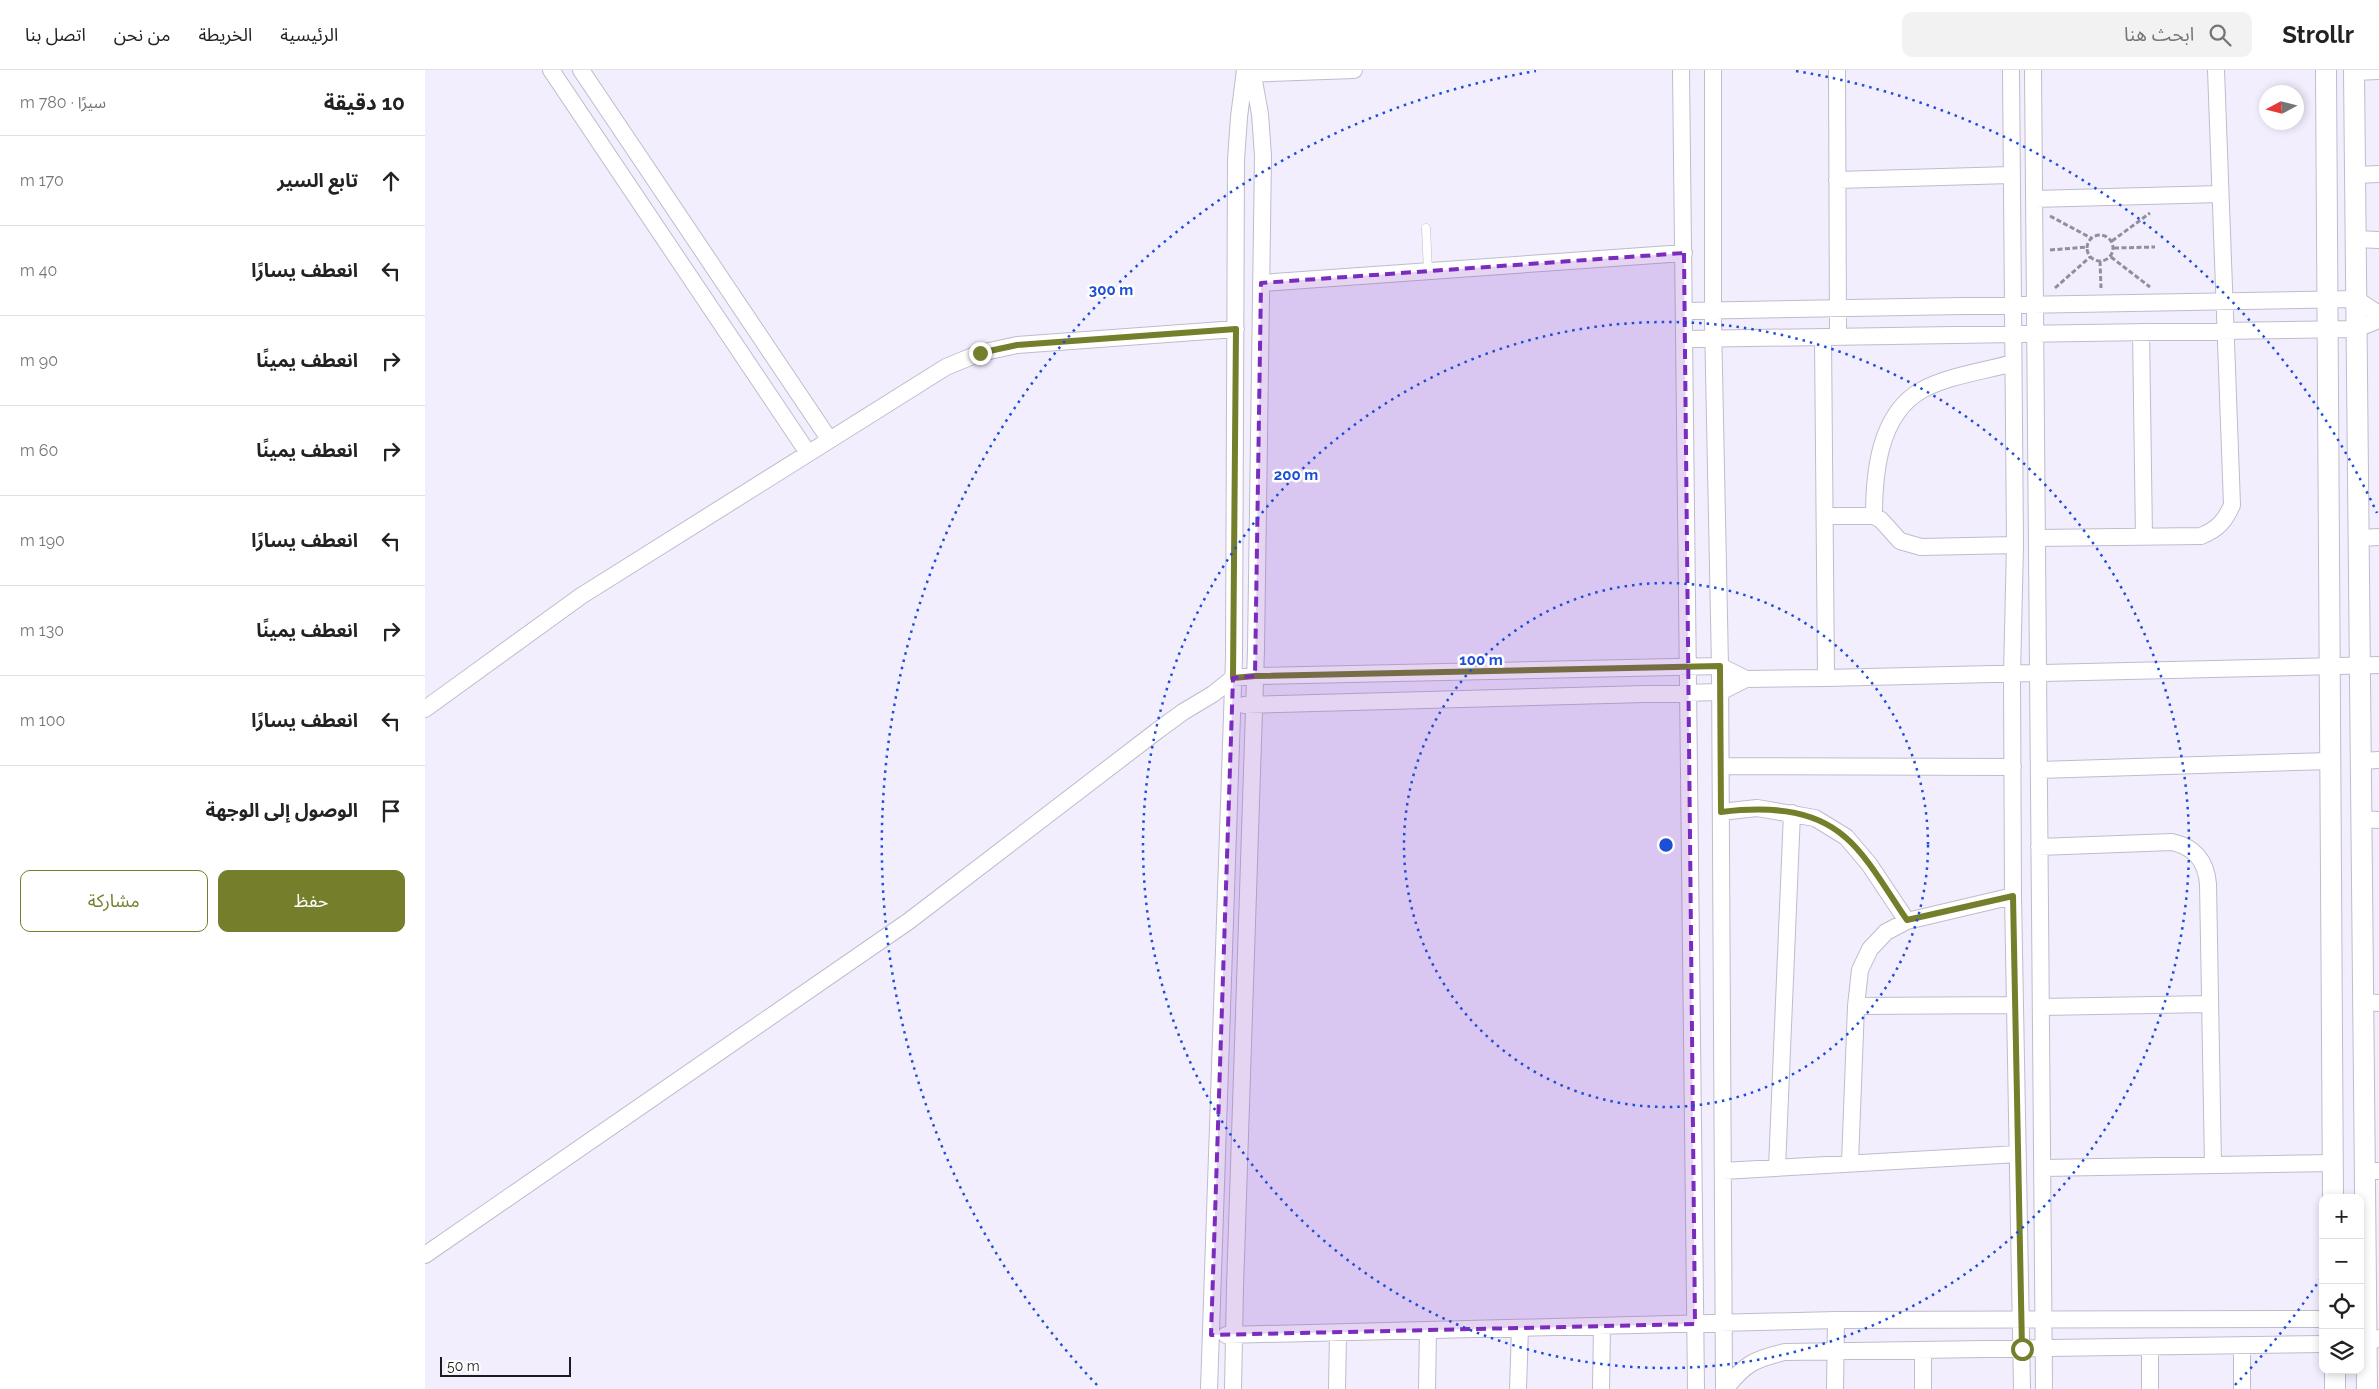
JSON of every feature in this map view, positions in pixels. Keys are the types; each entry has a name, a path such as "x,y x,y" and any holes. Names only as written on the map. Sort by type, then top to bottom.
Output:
{"street":[{"path":"551,70 808,453"},
{"path":"581,70 829,439"},
{"path":"1249,72 1354,70"},
{"path":"1681,70 1686,339 1695,1389"},
{"path":"1713,70 1713,311 1720,666 1725,1389"},
{"path":"1827,678 1825,516 1831,337 1838,309 1837,70"},
{"path":"2011,70 2015,545 2012,674 2013,896 2023,1389"},
{"path":"2033,70 2044,1389"},
{"path":"2037,538 2201,536 2215,530 2226,519 2232,505 2216,70"},
{"path":"2326,70 2333,1194"},
{"path":"2367,1389 2372,1171 2370,760 2369,665 2359,538 2354,71 2379,71"},
{"path":"1233,1389 1255,676 1263,156 1260,114 1249,72"},
{"path":"1209,1389 1233,678 1237,160 1239,117 1249,72"},
{"path":"2355,175 2379,174"},
{"path":"1837,180 2011,175"},
{"path":"2034,203 2220,194"},
{"path":"2355,239 2379,240"},
{"path":"1261,283 1684,253"},
{"path":"689,275 709,261"},
{"path":"1685,312 2356,299 2379,314"},
{"path":"1686,339 2328,330 2356,329 2379,320"},
{"path":"425,709 581,596 946,367 980,353 1017,345 1236,329"},
{"path":"2141,332 2144,537"},
{"path":"1874,516 1875,480 1885,436 1906,402 1921,390 1939,383 2013,363"},
{"path":"1825,516 1874,516 1881,520 1900,541 1921,547 2015,545"},
{"path":"2359,538 2379,537"},
{"path":"1213,694 1232,704 1253,705 1720,692 1746,679 2369,665"},
{"path":"425,1255 909,920 1157,731 1183,712 1213,694 1233,678 1720,666 1746,679"},
{"path":"2039,770 2330,761"},
{"path":"1721,766 2013,767"},
{"path":"1721,812 1757,808 1815,818 1846,837 1869,864 1907,920"},
{"path":"1777,1168 1792,813"},
{"path":"2039,847 2172,842 2194,851 2204,866 2208,884 2213,1165"},
{"path":"1850,1163 1856,1006 1860,970 1870,949 1886,932 1907,920 2013,896"},
{"path":"2041,1007 2210,1004"},
{"path":"1856,1006 2015,1005"},
{"path":"1723,1170 2018,1154"},
{"path":"2043,1168 2333,1163"},
{"path":"1211,1335 1836,1320 2319,1319"},
{"path":"1835,1389 1836,1320"},
{"path":"1601,1389 1602,1326"},
{"path":"1518,1389 1520,1328"},
{"path":"1427,1389 1428,1330"},
{"path":"1337,1389 1338,1333"},
{"path":"1725,1389 1740,1370 1761,1357 1785,1352 2319,1344"},
{"path":"2242,1345 2242,1389"},
{"path":"2150,1347 2150,1389"},
{"path":"1923,1350 1923,1389"},
{"path":"2335,1374 2335,1389"}],"lane":[{"path":"1426,228 1428,271"}],"path":[{"path":"2034,203 2091,238 2102,235 2112,241 2114,248 2111,257"},
{"path":"2112,241 2151,212"},
{"path":"2090,257 2087,247 2091,238"},
{"path":"2034,251 2087,247"},
{"path":"2114,248 2155,247"},
{"path":"2090,257 2100,261 2111,257"},
{"path":"2035,305 2090,257"},
{"path":"2111,257 2170,302"},
{"path":"2100,261 2101,304"}],"highlighted area":[{"path":"1684,253 1695,1324 1211,1335 1233,678 1255,676 1261,283"}],"route":[{"path":"980,353 1017,345 1236,329 1233,678 1720,666 1721,812 1757,808 1815,818 1846,837 1869,864 1907,920 2013,896 2022,1349"}]}
